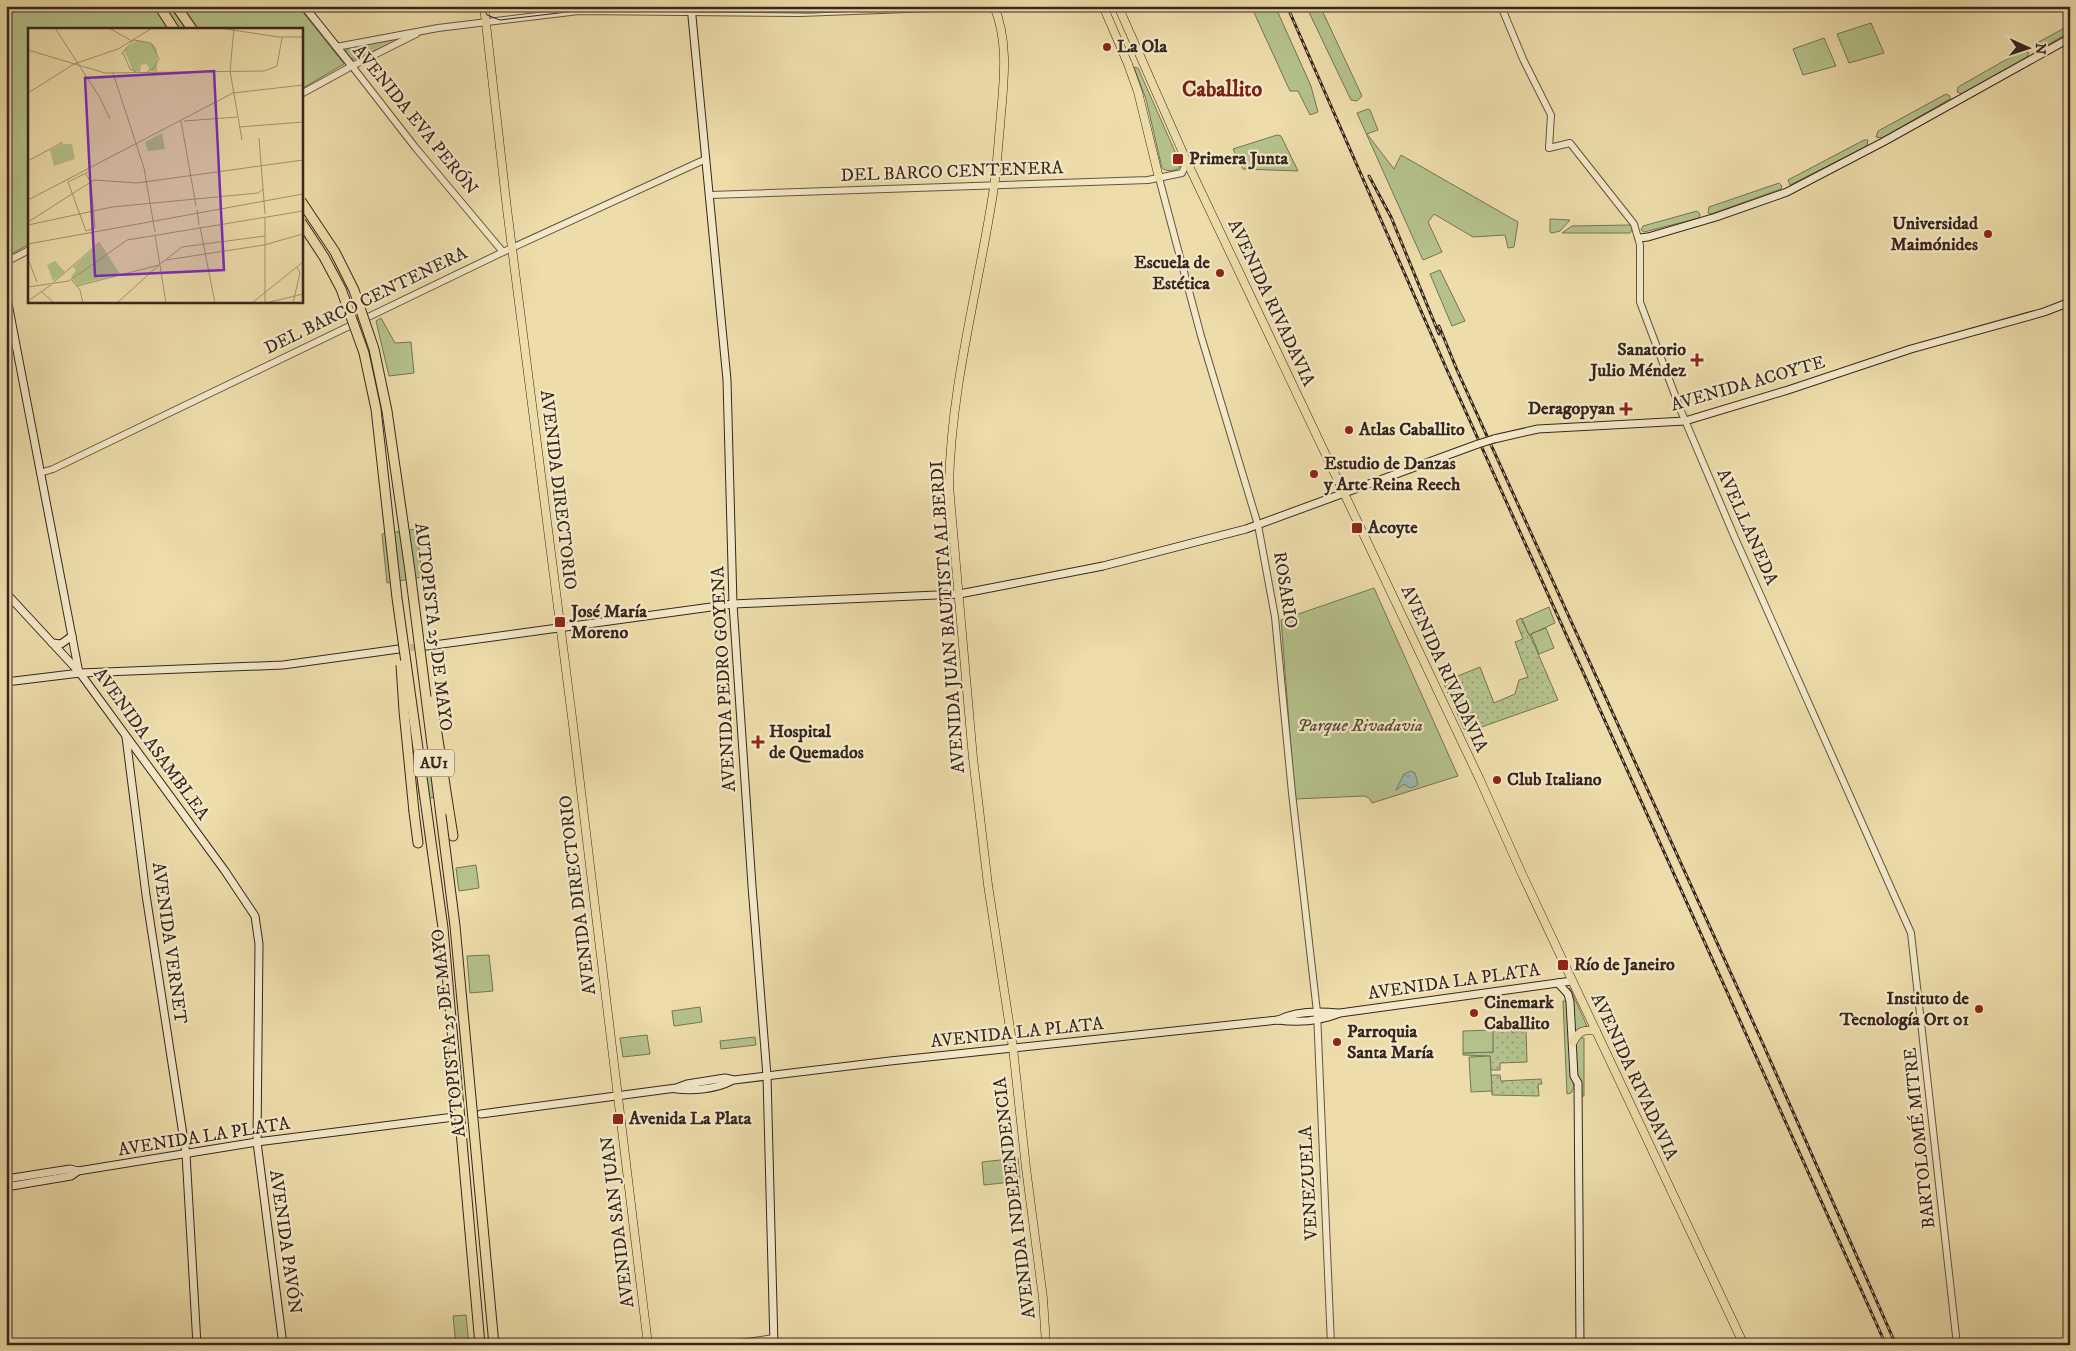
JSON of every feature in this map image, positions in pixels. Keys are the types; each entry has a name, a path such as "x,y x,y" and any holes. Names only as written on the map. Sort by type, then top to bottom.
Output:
{"highway":[{"path":"159,6 173,28"},
{"path":"176,6 191,28"},
{"name":"AUTOPISTA 25 DE MAYO","path":"302,204 334,252 354,290 371,340 387,411 410,571 455,926 494,1345"},
{"name":"AUTOPISTA 25 DE MAYO","path":"302,224 341,288 364,353 376,409 398,598 443,928 480,1345"},
{"path":"410,571 453,836"},
{"path":"398,598 404,711 418,842"}],"main road":[{"name":"AVENIDA EVA PERÓN","path":"304,6 352,66"},
{"name":"AVENIDA DIRECTORIO","path":"484,6 512,248 618,1096"},
{"name":"AVENIDA JUAN BAUTISTA ALBERDI","path":"994,6 1006,62 994,185 966,336 950,442 949,486 973,758 988,885 1013,1048"},
{"path":"1103,6 1138,92 1159,178"},
{"name":"AVENIDA RIVADAVIA","path":"1118,6 1187,162 1744,1345"},
{"name":"AVENIDA PEDRO GOYENA","path":"691,9 711,205 714,215 717,279 727,380 733,604 767,1076 772,1340"},
{"path":"1639,238 1716,217 1787,192 1883,142 2070,38"},
{"name":"AVENIDA ASAMBLEA","path":"6,292 80,673 232,880 256,921 259,944 257,1142"},
{"name":"AVENIDA ACOYTE","path":"427,646 733,604 959,594 1103,566 1258,525 1494,438 1538,429 1685,421 1788,390 1924,345 2044,312 2070,302"},
{"name":"AVENIDA ACOYTE","path":"2044,312 2052,312 2070,307"},
{"path":"6,593 80,673"},
{"path":"52,643 61,644 72,636"},
{"path":"6,682 80,673 283,665 399,650"},
{"name":"AVENIDA VERNET","path":"126,736 146,895 186,1154 197,1345"},
{"name":"AVENIDA LA PLATA","path":"481,1114 676,1088 687,1084 719,1079 731,1081 1013,1048 1278,1020 1290,1022 1317,1016 1572,981"},
{"path":"1558,983 1568,994 1570,1002 1574,1076 1578,1083 1577,1188 1579,1198 1580,1345"},
{"path":"1573,1042 1578,1032 1586,1030 1596,1031"},
{"name":"AVENIDA INDEPENDENCIA","path":"1013,1048 1043,1298 1046,1345"},
{"path":"700,1089 704,1085 718,1083 719,1079"},
{"name":"AVENIDA LA PLATA","path":"676,1088 700,1089 731,1081"},
{"name":"AVENIDA SAN JUAN","path":"618,1096 648,1345"},
{"name":"AVENIDA LA PLATA","path":"6,1179 70,1169 78,1171 257,1142 454,1117"},
{"name":"AVENIDA PAVÓN","path":"257,1142 283,1345"},
{"name":"AVENIDA LA PLATA","path":"6,1187 71,1176 78,1171"}],"street":[{"path":"336,47 424,30 579,11 691,9 806,13 987,6"},
{"name":"AVELLANEDA","path":"1501,6 1551,115 1549,148 1570,143 1634,224 1639,238 1640,302 1685,421 1735,538 1909,928"},
{"path":"302,93 424,30"},
{"name":"AVENIDA EVA PERÓN","path":"352,66 415,147 503,252"},
{"name":"DEL BARCO CENTENERA","path":"40,473 53,469 503,252 706,159"},
{"name":"DEL BARCO CENTENERA","path":"710,195 1113,182 1159,178 1182,173 1187,162"},
{"name":"ROSARIO","path":"1159,178 1201,336 1258,525 1275,617 1292,793 1317,1016"},
{"path":"6,262 28,251"},
{"name":"BARTOLOMÉ MITRE","path":"1909,928 1922,1022 1957,1345"},
{"name":"VENEZUELA","path":"1317,1016 1332,1345"},
{"path":"726,1345 772,1340"}],"green space":[{"path":"6,6 298,6 344,64 302,88 302,28 28,28 28,245 6,257"},
{"path":"1251,6 1275,6 1311,86 1318,112 1310,115 1298,91 1290,91"},
{"path":"1306,6 1320,6 1362,96 1357,101 1351,100"},
{"path":"1871,23 1884,53 1849,63 1837,34"},
{"path":"2070,25 2070,32 2039,50 2035,48 2035,44"},
{"path":"416,33 355,59 350,59 346,52 347,48"},
{"path":"1824,38 1836,66 1803,75 1793,49"},
{"path":"2023,50 2029,53 2027,57 1962,94 1957,92 1958,87"},
{"path":"1134,67 1138,68 1180,163 1177,169 1168,171 1162,168 1146,99"},
{"path":"1946,94 1950,96 1950,99 1882,138 1876,137 1878,131"},
{"path":"1368,109 1378,130 1367,134 1394,169 1401,155 1518,222 1514,247 1508,248 1505,235 1473,237 1434,214 1428,222 1442,252 1423,260 1357,113"},
{"path":"1277,135 1281,136 1298,171 1243,169 1233,149"},
{"path":"1864,140 1868,140 1867,146 1790,185 1788,180"},
{"path":"1779,183 1782,186 1781,189 1711,214 1708,213 1709,207"},
{"path":"1697,211 1700,214 1699,218 1644,232 1641,230 1643,226"},
{"path":"1550,219 1570,220 1560,231 1552,233 1550,232"},
{"path":"1630,225 1633,228 1630,233 1562,233 1572,226"},
{"path":"1440,270 1465,321 1452,326 1430,274"},
{"path":"381,318 395,343 411,342 414,373 389,376 376,321"},
{"path":"417,529 422,577 387,583 382,534"},
{"name":"Parque Rivadavia","path":"1374,588 1458,776 1372,803 1365,796 1295,799 1281,620"},
{"path":"1549,607 1555,623 1529,635 1522,619"},
{"path":"1521,618 1558,700 1470,731 1464,729 1443,682 1480,667 1494,703 1515,694 1519,680 1528,677 1515,642 1523,639 1516,621"},
{"path":"1546,628 1554,648 1539,654 1531,634"},
{"path":"435,749 441,796 420,800 414,751"},
{"path":"476,865 479,888 459,891 456,868"},
{"path":"489,955 493,991 470,993 467,956"},
{"path":"1570,988 1587,1026 1574,1032 1566,989"},
{"path":"1563,1001 1569,1001 1574,1088 1571,1093 1567,1094"},
{"path":"700,1007 702,1022 674,1026 672,1011"},
{"path":"1511,1020 1512,1032 1526,1031 1527,1062 1500,1063 1500,1070 1491,1070 1490,1056 1463,1055 1463,1053 1493,1052 1492,1021"},
{"path":"1493,1030 1493,1052 1463,1053 1463,1031"},
{"path":"647,1035 650,1054 623,1057 620,1038"},
{"path":"755,1037 756,1045 721,1049 720,1041"},
{"path":"1579,1038 1584,1038 1584,1096 1581,1096 1577,1076 1576,1041"},
{"path":"1490,1056 1492,1091 1471,1092 1469,1057"},
{"path":"1491,1075 1500,1075 1501,1081 1541,1079 1542,1084 1538,1084 1539,1096 1492,1095"},
{"path":"1018,1158 1020,1181 984,1185 982,1162"},
{"path":"466,1315 469,1345 456,1345 453,1316"},
{"path":"1058,1339 1092,1341 1092,1345 1058,1345"}],"water":[{"path":"1411,771 1415,773 1418,785 1410,788 1404,784 1396,790 1404,774"}],"tunnel":[{"path":"400,649 424,646"}],"tram line":[{"path":"483,6 487,15 500,20 592,9 812,13 985,6"}],"railway":[{"path":"1287,6 1447,370 1886,1345"},
{"path":"1369,176 1391,217 1439,334"},
{"path":"1439,326 1457,370 1763,1044 1896,1345"}],"place":[{"name":"La Ola","path":"1107,47"},
{"name":"Primera Junta","path":"1178,159"},
{"name":"Universidad Maimónides","path":"1988,234"},
{"name":"Escuela de Estética","path":"1220,273"},
{"name":"Sanatorio Julio Méndez","path":"1697,360"},
{"name":"Deragopyan","path":"1626,409"},
{"name":"Atlas Caballito","path":"1349,430"},
{"name":"Estudio de Danzas y Arte Reina Reech","path":"1314,474"},
{"name":"Acoyte","path":"1357,528"},
{"name":"José María Moreno","path":"560,622"},
{"name":"Hospital de Quemados","path":"758,742"},
{"name":"Club Italiano","path":"1497,780"},
{"name":"Río de Janeiro","path":"1563,965"},
{"name":"Instituto de Tecnología Ort 01","path":"1979,1009"},
{"name":"Cinemark Caballito","path":"1474,1013"},
{"name":"Parroquia Santa María","path":"1337,1042"},
{"name":"Avenida La Plata","path":"618,1119"}],"district":[{"name":"Caballito","path":"1222,89"}]}
